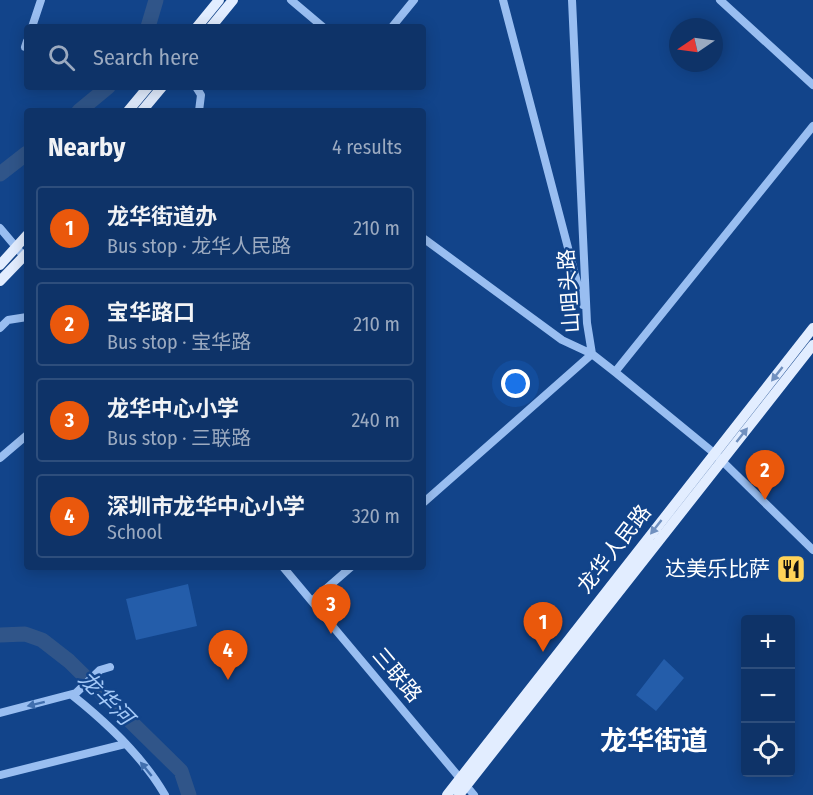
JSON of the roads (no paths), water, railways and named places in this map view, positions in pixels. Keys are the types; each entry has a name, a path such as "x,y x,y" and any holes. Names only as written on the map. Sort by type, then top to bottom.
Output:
{"main road":[{"path":"199,24 219,0"},
{"path":"213,24 232,0"},
{"path":"130,108 146,90"},
{"path":"144,108 160,90"},
{"path":"0,265 24,254"},
{"path":"0,281 24,254"},
{"name":"龙华人民路","path":"447,795 462,786 718,457 813,328"},
{"name":"龙华人民路","path":"718,457 813,345"}],"street":[{"path":"33,24 41,0"},
{"path":"291,0 319,24"},
{"path":"394,24 414,0"},
{"path":"503,0 587,322"},
{"name":"山咀头路","path":"426,500 592,354 587,322 572,0"},
{"path":"720,0 813,85"},
{"path":"198,90 201,95 199,108"},
{"path":"615,372 813,126"},
{"path":"0,228 24,254"},
{"path":"426,240 562,340 592,354 615,372 718,457 813,550"},
{"path":"0,328 8,320 24,317"},
{"path":"0,458 24,438"},
{"name":"三联路","path":"286,570 462,786 474,795"},
{"path":"312,601 348,570"},
{"path":"0,713 72,695 96,674 110,667"},
{"path":"72,695 102,719 165,795"},
{"path":"0,775 125,744"}],"waterway":[{"name":"龙华河","path":"149,24 156,0"},
{"name":"龙华河","path":"83,108 104,90"},
{"name":"龙华河","path":"0,174 24,155"},
{"name":"龙华河","path":"0,635 25,634 42,640 69,661 181,771 189,795"}],"place":[{"name":"宝华路口","path":"765,500"},
{"name":"达美乐比萨","path":"791,569"},
{"name":"龙华中心小学","path":"331,634"},
{"name":"龙华街道办","path":"543,652"},
{"name":"深圳市龙华中心小学","path":"228,680"}],"district":[{"name":"龙华街道","path":"654,741"}]}
